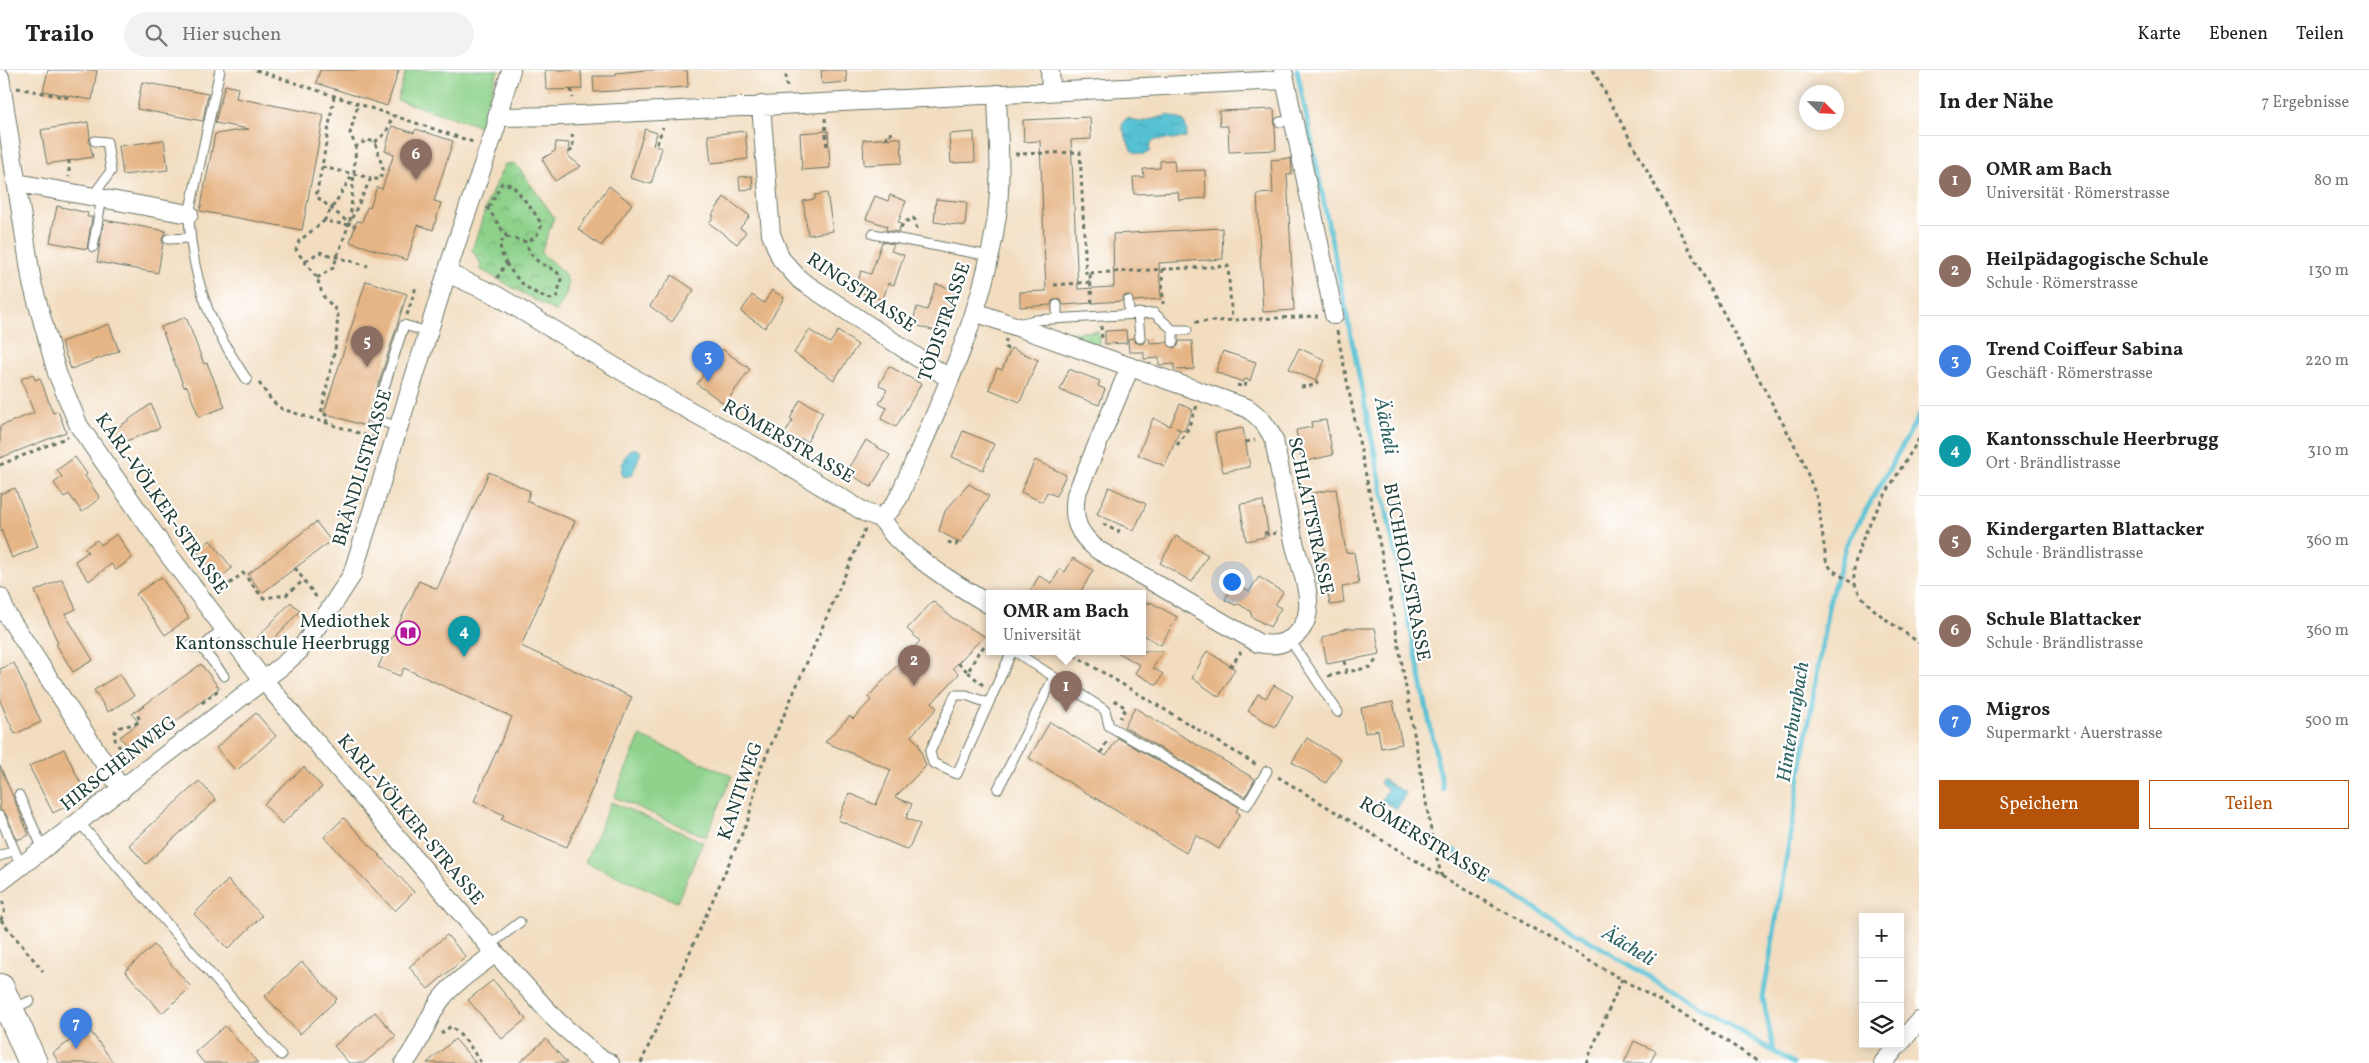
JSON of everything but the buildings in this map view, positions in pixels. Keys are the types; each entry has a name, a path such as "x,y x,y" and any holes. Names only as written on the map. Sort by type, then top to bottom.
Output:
{"main road":[{"path":"13,1000 32,1063"}],"street":[{"name":"BRÄNDLISTRASSE","path":"264,681 298,651 328,612 352,575 428,332 496,126 511,70"},
{"path":"1050,70 1051,92"},
{"path":"497,117 560,116 1051,92 1284,75 1287,122 1334,315"},
{"name":"KARL-VÖLKER-STRASSE","path":"5,81 17,183 32,283 57,372 79,426 124,492 264,681 492,949 557,1021 598,1056 610,1063"},
{"name":"TÖDISTRASSE","path":"881,518 892,509 899,497 950,379 975,312 990,256 997,215 1000,175 997,94"},
{"name":"RINGSTRASSE","path":"762,106 771,234 781,259 800,280 950,379"},
{"path":"17,183 189,214"},
{"name":"RÖMERSTRASSE","path":"447,273 496,295 665,397 769,454 866,512 881,518 896,539 954,583 986,603"},
{"name":"SCHLATTSTRASSE","path":"975,312 1247,408 1260,417 1268,426 1274,440 1308,598 1306,621 1290,640"},
{"path":"1130,367 1076,495 1074,515 1082,535 1098,550 1258,643 1269,646 1290,640"},
{"path":"0,597 6,613 122,790"},
{"name":"HIRSCHENWEG","path":"1,890 18,858 43,849 264,681"},
{"path":"404,1063 412,1053 439,1002 492,949"},
{"path":"1904,1039 1919,1021"},
{"path":"1883,1063 1896,1048"}],"lane":[{"path":"220,70 189,214 190,238 205,300 220,336 247,380"},
{"path":"93,247 97,198 111,171 107,142 95,141"},
{"path":"873,234 990,256"},
{"path":"168,238 190,238"},
{"path":"1128,301 1134,314 1140,338"},
{"path":"1057,305 1057,318"},
{"path":"1013,326 1034,320 1154,313 1173,330 1187,330"},
{"path":"398,427 374,419 404,325 428,332"},
{"path":"1173,330 1173,342"},
{"path":"202,648 223,628"},
{"path":"1290,640 1338,712"},
{"path":"182,645 202,648 224,676"},
{"path":"988,704 966,694 955,695 927,753 933,763 957,774 1011,655"},
{"path":"1019,655 1105,710 1109,726 1247,805 1267,771"},
{"path":"998,789 1054,677"},
{"path":"19,794 43,849"},
{"path":"0,816 18,858 0,856"},
{"path":"80,822 281,1055"},
{"path":"492,949 520,922"}],"path":[{"path":"256,70 478,144"},
{"path":"1593,70 1802,459 1818,501 1823,548 1831,569 1855,585 1867,604 1919,643"},
{"path":"5,81 70,98"},
{"path":"570,89 571,94"},
{"path":"334,96 316,196 349,224"},
{"path":"349,224 356,147 350,133 358,104"},
{"path":"375,142 386,133 393,115"},
{"path":"816,116 825,116 827,151"},
{"path":"657,144 663,127 658,125"},
{"path":"886,138 886,134 894,133"},
{"path":"356,147 367,140 375,142"},
{"path":"322,167 380,180 383,168 375,142"},
{"path":"569,152 573,149"},
{"path":"1020,154 1080,152 1086,274 1228,266 1232,320"},
{"path":"326,423 328,416 321,414 336,344 338,312 324,296 317,278 296,250 299,241 324,221 354,174"},
{"path":"317,278 333,268 349,224 370,178"},
{"path":"484,206 489,207 507,237 526,242 536,237 542,225 532,209 512,185 502,183 489,207"},
{"path":"902,228 905,222 913,218 915,220 917,234 914,242"},
{"path":"324,221 355,226"},
{"path":"507,237 500,242 501,252 518,280 533,292 551,299 557,296 561,280 558,273 537,262 531,256 526,242"},
{"path":"306,261 319,252 368,266"},
{"path":"494,283 506,263"},
{"path":"1162,269 1164,321"},
{"path":"1090,273 1102,346"},
{"path":"1054,285 1091,282"},
{"path":"404,325 416,287"},
{"path":"1187,330 1196,322 1334,315"},
{"name":"BUCHHOLZSTRASSE","path":"1334,315 1390,596 1434,848 1442,878"},
{"path":"1005,347 1010,352"},
{"path":"1301,387 1316,385 1319,377"},
{"path":"257,378 272,401 282,409 384,441"},
{"path":"1238,386 1244,387 1248,380"},
{"path":"1177,445 1186,433 1198,405 1190,401"},
{"path":"0,465 74,435"},
{"path":"1855,585 1853,569 1862,538 1919,439"},
{"path":"1246,442 1252,440"},
{"path":"1103,524 1118,532 1121,525"},
{"name":"KANTIWEG","path":"641,1063 748,820 760,770 865,528"},
{"path":"948,542 956,545 958,541"},
{"path":"295,568 322,604"},
{"path":"212,597 244,573 264,598 286,595 304,580"},
{"path":"968,672 978,654 986,645"},
{"path":"1230,667 1243,649"},
{"name":"RÖMERSTRASSE","path":"1074,655 1442,878 1622,979 1760,1063"},
{"path":"1315,678 1371,667 1376,660"},
{"path":"1344,661 1347,672"},
{"path":"958,663 992,694"},
{"path":"202,703 222,687 224,676"},
{"path":"101,759 114,755 121,749 114,740 114,735 117,729 128,724 134,725 140,720 136,713"},
{"path":"1,890 5,906 1,920 43,971"},
{"path":"1586,1063 1622,979"},
{"path":"424,1031 431,1042 451,1026 468,1043 481,1063"}],"green space":[{"path":"406,70 498,70 480,126 397,100"},
{"path":"505,164 516,164 554,217 541,253 558,267 567,279 567,292 556,312 480,269 481,264 472,250 489,198"},
{"path":"1098,331 1100,348 1059,333"},
{"path":"640,736 732,776 706,837 614,797"},
{"path":"611,802 703,842 677,902 585,862"}],"water":[{"path":"1169,115 1184,121 1187,131 1186,138 1154,140 1151,143 1150,152 1144,154 1131,150 1122,127 1123,121 1128,118 1140,122"},
{"path":"631,449 637,449 641,452 632,475 624,477 621,472 624,458"},
{"path":"1382,779 1406,793 1397,809 1381,800 1388,789 1380,784"}],"waterway":[{"name":"Äächeli","path":"1297,70 1443,789"},
{"name":"Hinterburgbach","path":"1774,1052 1763,998 1829,602 1847,544 1919,416"},
{"name":"Äächeli","path":"1455,850 1463,864 1472,870 1793,1063"}],"place":[{"name":"Schule Blattacker","path":"416,180"},
{"name":"Kindergarten Blattacker","path":"367,367"},
{"name":"Trend Coiffeur Sabina","path":"708,382"},
{"name":"Mediothek Kantonsschule Heerbrugg","path":"408,633"},
{"name":"Kantonsschule Heerbrugg","path":"464,657"},
{"name":"Heilpädagogische Schule","path":"914,686"},
{"name":"OMR am Bach","path":"1066,712"},
{"name":"Migros","path":"76,1049"}]}
